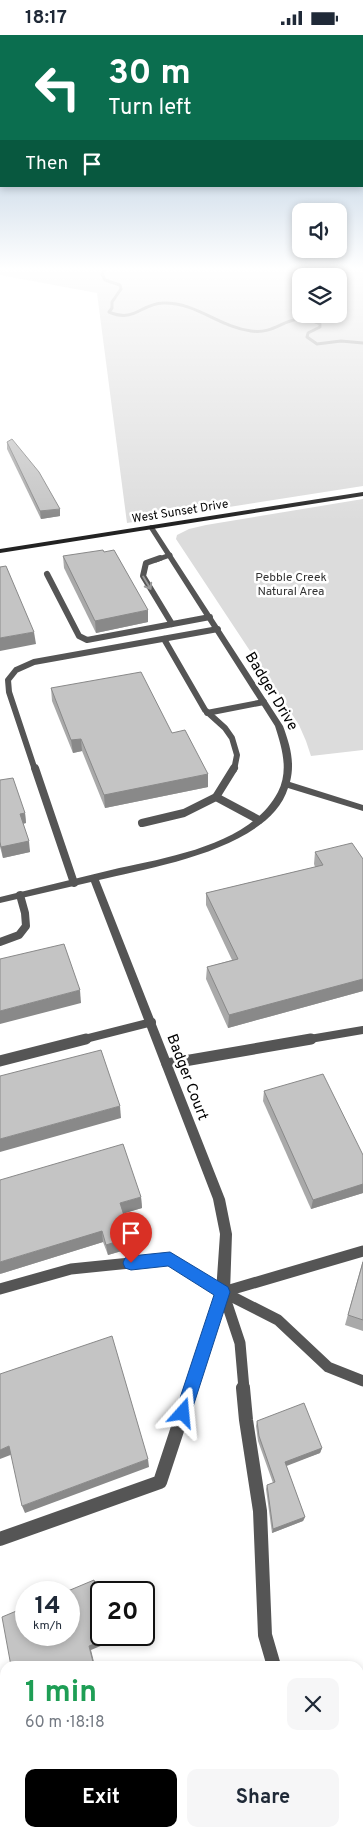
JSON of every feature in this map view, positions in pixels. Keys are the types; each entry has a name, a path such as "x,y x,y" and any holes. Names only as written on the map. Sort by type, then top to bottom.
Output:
{"main road":[{"name":"West Sunset Drive","path":"0,551 363,494"}],"street":[{"name":"Badger Drive","path":"0,900 198,853 223,844 259,820 275,804 286,784 290,768 290,755 286,741 264,702 152,527"},
{"path":"286,784 363,808"},
{"name":"Badger Court","path":"94,878 152,1022 219,1199 226,1234 223,1292"}],"lane":[{"path":"170,555 146,563 143,576 172,624"},
{"path":"47,574 83,639 104,638 210,617"},
{"path":"74,883 8,692 8,680 16,670 34,662 218,629"},
{"path":"142,823 184,813 216,797 234,770 238,757 236,747 226,729 206,713 164,639"},
{"path":"206,713 264,702"},
{"path":"216,797 259,820"},
{"path":"0,942 20,935 26,929 28,923 20,895"},
{"path":"0,1061 152,1022"},
{"path":"167,1064 363,1030"},
{"path":"223,1292 363,1251"},
{"path":"0,1289 72,1269 170,1259 223,1292 278,1319 328,1367 363,1381"},
{"path":"0,1539 160,1482 223,1292"},
{"path":"223,1292 240,1343 246,1420 260,1511 265,1635 273,1661"}],"green space":[{"path":"105,353 363,353 363,486 127,523"},
{"name":"Pebble Creek Natural Area","path":"363,499 363,750 311,756 299,725 176,539 177,535 189,529 206,525"}],"building":[{"path":"12,439 39,472 60,509 40,511 7,442"},
{"path":"103,550 104,552 114,550 148,610 95,621 63,556"},
{"path":"6,566 34,632 0,638 0,567"},
{"path":"141,672 172,733 185,730 208,774 104,795 81,739 71,740 51,688"},
{"path":"13,778 25,813 20,814 29,841 1,847 0,780"},
{"path":"352,843 363,859 363,979 229,1015 207,967 238,959 206,893 323,865 315,852"},
{"path":"64,944 80,990 0,1011 0,959"},
{"path":"101,1050 120,1106 0,1139 0,1076"},
{"path":"323,1074 363,1155 363,1184 313,1200 264,1091"},
{"path":"123,1144 141,1197 120,1203 131,1237 106,1245 102,1231 0,1262 0,1180"},
{"path":"363,1262 363,1320 348,1315"},
{"path":"112,1336 148,1459 22,1506 9,1446 0,1450 0,1374"},
{"path":"304,1403 322,1448 285,1462 305,1517 273,1529 267,1485 275,1482 259,1436 257,1421"},
{"path":"90,1582 89,1646 93,1661 10,1661 2,1617 15,1612 15,1646 80,1646 80,1586"}],"route":[{"path":"131,1263 170,1259 223,1292 183,1413"}]}
